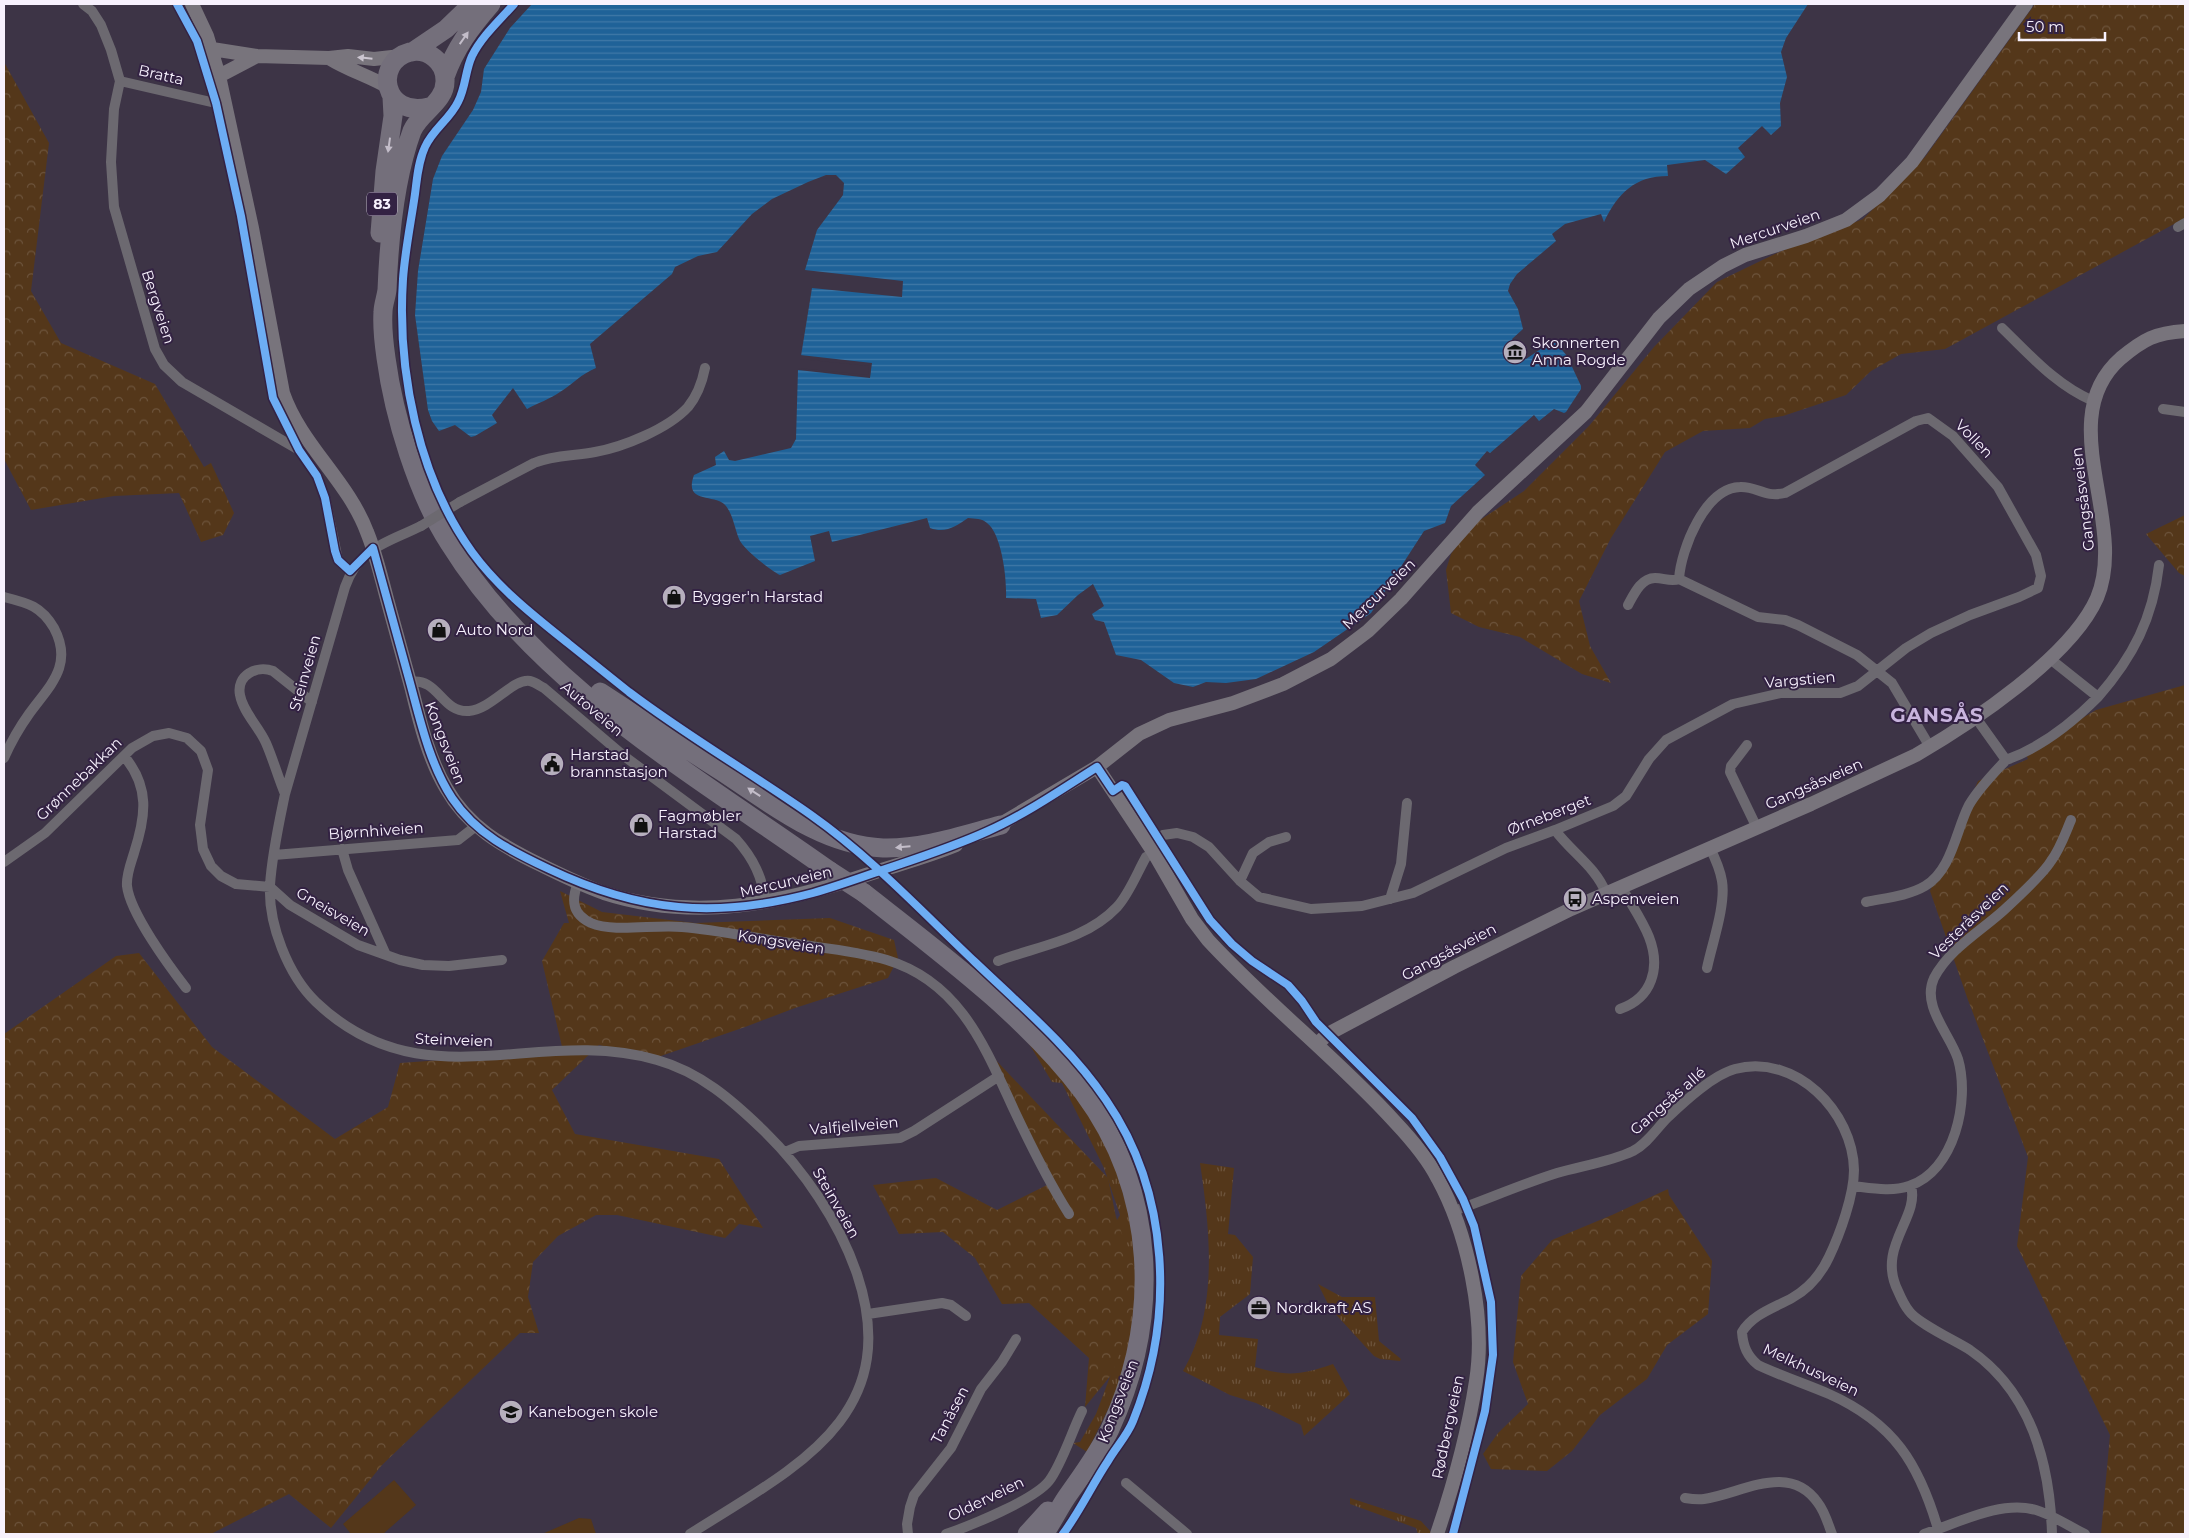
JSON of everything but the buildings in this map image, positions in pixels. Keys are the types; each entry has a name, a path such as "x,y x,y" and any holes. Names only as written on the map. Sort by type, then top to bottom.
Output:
{"highway":[{"name":"83","path":"472,4 446,29 406,54 391,67 388,73 394,116 382,197 378,258 378,293 383,311 385,356 390,384 410,458 446,539 463,565 508,623 532,648 569,667 596,690 795,818 831,837 870,847 900,848 934,843 1001,825"},
{"name":"83","path":"383,311 387,294 388,248 405,152 416,122 440,98 444,91 445,77 460,43 491,4"},
{"path":"406,54 426,53 434,57 444,69 445,77"},
{"path":"390,92 408,108 417,110 430,107"},
{"name":"Kongsveien","path":"532,648 600,706 664,755 864,893 960,970 1050,1054 1083,1093 1110,1136 1128,1182 1140,1229 1145,1292 1138,1349 1130,1380 1110,1429 1093,1461 1065,1499 1044,1534"},
{"name":"Kongsveien","path":"1027,1534 1047,1512 1065,1499"}],"main road":[{"name":"Kongsveien","path":"192,4 212,49 219,76 252,228 283,393 293,417 356,508 373,548 420,723 445,786 459,808 476,826 507,848 578,883"},
{"name":"Mercurveien","path":"578,883 605,893 640,902 684,908 732,908 766,903 815,892 948,848 1001,825 1097,767 1139,734 1169,720 1233,703 1282,684 1331,659 1368,631 1402,599 1478,512 1586,412 1659,318 1689,289 1723,266 1745,255 1806,236 1846,220 1880,195 1912,162 2026,4"},
{"path":"212,49 257,56 329,58 348,56 382,59 406,54"},
{"path":"219,76 257,56"},
{"path":"329,58 346,68 368,76 390,92"},
{"name":"Gangsåsveien","path":"1317,1044 1328,1034 1454,967 1621,886 1757,828 1893,766 1930,747 1976,718 2049,658 2075,632 2092,609 2102,582 2105,566 2104,520 2093,460 2091,423 2093,401 2100,386 2116,363 2136,345 2162,333 2185,331"},
{"name":"Rødbergveien","path":"1097,767 1151,848 1179,898 1208,940 1390,1116 1413,1143 1437,1177 1454,1211 1468,1260 1478,1318 1477,1379 1458,1465 1437,1534"}],"street":[{"name":"Bergveien","path":"83,4 92,11 101,26 111,50 120,81 114,109 111,162 114,207 154,349 164,365 182,382 299,450 317,476 326,498 338,560 350,571"},
{"name":"Bratta","path":"120,81 224,105"},
{"path":"2002,328 2048,373 2072,392 2093,401"},
{"path":"373,548 421,526 460,502 534,463 544,459 597,452 614,447 668,423 688,406 697,393 705,368"},
{"path":"2163,409 2185,412"},
{"name":"Vollen","path":"1679,580 1684,554 1695,530 1710,502 1725,490 1741,487 1772,496 1785,493 1916,420 1928,418 1953,436 1998,487 2036,555 2041,576 2038,588 1931,633 1906,648 1879,671"},
{"name":"Steinveien","path":"373,548 350,571 285,794 270,887 272,909 279,941 288,964 314,1001 350,1027 377,1043 403,1052 447,1057 497,1057 576,1049 630,1054 658,1060 703,1079 730,1099 785,1152 810,1184 855,1270 868,1314 869,1333 866,1368 856,1397 844,1418 793,1467 690,1534"},
{"path":"1866,902 1927,885 1935,877 1948,856 1969,805 1984,784 2006,760 2018,756 2055,732 2098,697 2119,670 2145,623 2153,604 2159,565"},
{"path":"1628,605 1637,588 1646,580 1654,578 1672,581 1679,580 1758,617 1785,620 1825,637 1857,655 1892,683 1930,747"},
{"path":"4,597 23,602 42,611 58,636 61,656 60,668 56,679 28,715 4,758"},
{"path":"2049,658 2098,697"},
{"path":"285,794 266,742 243,703 240,688 246,675 258,668 267,668 312,702"},
{"name":"Vargstien","path":"1693,724 1733,704 1781,693 1840,693 1858,686 1879,671"},
{"name":"Autoveien","path":"410,682 419,680 426,682 453,708 461,711 481,708 494,701 512,686 524,681 532,681 544,688 624,756 736,839 749,854 758,869 766,903"},
{"path":"1976,718 2006,760"},
{"name":"Ørneberget","path":"1151,848 1163,835 1177,833 1193,837 1209,847 1240,881 1259,897 1311,909 1362,906 1413,893 1506,848 1613,806 1626,796 1649,758 1666,740 1693,724"},
{"name":"Grønnebakkan","path":"4,861 45,833 124,756 142,741 162,733 177,734 194,742 201,751 208,770 200,825 203,850 211,866 221,876 236,884 270,887"},
{"name":"Gangsåsveien","path":"1746,745 1731,766 1730,772 1757,828"},
{"path":"124,756 138,778 144,808 144,822 128,873 127,886 130,898 157,949 186,988"},
{"path":"1390,899 1401,864 1407,803"},
{"name":"Vesteråsveien","path":"1853,1186 1885,1189 1910,1186 1928,1175 1946,1154 1958,1124 1962,1091 1960,1067 1932,1005 1931,992 1933,981 1950,957 2004,910 2051,862 2071,820"},
{"name":"Bjørnhiveien","path":"274,855 458,840 476,826"},
{"path":"1555,830 1566,844 1600,878 1606,893"},
{"path":"1240,881 1253,853 1269,842 1286,837"},
{"path":"998,961 1026,950 1062,941 1105,918 1118,906 1151,848"},
{"path":"1707,968 1722,895 1721,877 1710,848"},
{"name":"Gneisveien","path":"342,849 348,870 386,955"},
{"name":"Kongsveien","path":"578,883 572,902 575,909 582,917 602,926 682,927 869,956 902,965 926,979 957,1005 979,1036 1039,1163 1068,1214"},
{"path":"1620,1009 1631,1005 1646,992 1652,980 1654,964 1654,950 1649,936 1621,886"},
{"name":"Gneisveien","path":"270,887 290,905 328,928 358,945 386,955 423,965 449,966 502,960"},
{"name":"Gangsås allé","path":"1454,1211 1532,1181 1633,1150 1652,1136 1678,1108 1715,1078 1731,1071 1748,1067 1774,1069 1788,1073 1802,1080 1825,1099 1842,1125 1849,1144 1854,1169 1853,1186 1837,1238 1822,1270 1805,1289 1793,1298 1757,1317 1742,1332"},
{"name":"Valfjellveien","path":"785,1152 799,1146 900,1138 999,1076"},
{"path":"1910,1186 1913,1202 1894,1245 1893,1275 1896,1288 1910,1313 1988,1364 2021,1405 2028,1417 2041,1454 2046,1475 2052,1534"},
{"path":"868,1314 942,1303 951,1305 966,1316"},
{"name":"Melkhusveien","path":"1742,1332 1745,1350 1758,1365 1847,1402 1885,1430 1917,1471 1938,1529"},
{"name":"Tanåsen","path":"908,1534 907,1524 914,1494 951,1448 982,1389 1016,1339"},
{"name":"Olderveien","path":"946,1534 970,1526 1025,1498 1042,1487 1056,1467 1082,1411"},
{"path":"1685,1498 1698,1500 1711,1498 1759,1484 1782,1482 1792,1484 1811,1494 1819,1503 1832,1534"},
{"path":"1126,1483 1186,1534"},
{"path":"1924,1534 1978,1515 2011,1509 2030,1509 2039,1511 2085,1534"}],"green space":[{"path":"2035,4 2185,4 2185,218 1945,349 1901,354 1871,371 1846,395 1783,416 1765,419 1750,428 1703,431 1665,452 1611,538 1579,601 1590,646 1611,683 1582,674 1520,637 1479,627 1451,613 1446,570 1451,554 1471,526 1524,491 1589,426 1654,347 1717,282 1777,253 1863,219 1925,157"},
{"path":"4,62 49,143 31,291 61,343 155,384 204,467 211,463 234,513 223,535 201,542 179,493 114,496 31,510 4,459"},
{"path":"2185,515 2185,576 2179,573 2146,534"},
{"path":"2185,685 2185,1534 2101,1534 2110,1435 2017,1246 2028,1157 1968,1000 1930,891 1978,781 2028,759 2025,752 2096,710"},
{"path":"560,891 602,912 695,923 830,918 894,940 898,958 888,978 795,1008 655,1058 599,1045 552,1090 575,1134 719,1159 763,1228 739,1224 725,1238 617,1215 596,1215 558,1236 533,1262 528,1297 539,1333 520,1333 382,1465 331,1528 289,1494 211,1534 4,1534 4,1034 116,956 139,953 212,1047 335,1139 388,1107 400,1063 563,1051 542,961 564,923 569,923"},
{"path":"1005,1012 1057,1065 1110,1147 1135,1236 1135,1318 1121,1383 1087,1452 1073,1443 1080,1442 1096,1414 1114,1366 1107,1237 1120,1215 1104,1168 1062,1083 1052,1082 1031,1047"},
{"path":"991,1055 1108,1178 1116,1217 1141,1287 1112,1374 1085,1407 1089,1358 1029,1303 1002,1304 975,1258 943,1232 899,1234 873,1185 936,1178 997,1210 1049,1184"},
{"path":"1200,1163 1234,1168 1228,1234 1235,1235 1253,1257 1250,1294 1220,1317 1219,1335 1258,1339 1255,1367 1277,1372 1294,1373 1312,1371 1333,1364 1350,1394 1304,1436 1301,1425 1256,1403 1230,1395 1183,1371 1194,1347 1202,1322 1207,1296 1209,1242"},
{"path":"1668,1189 1669,1195 1712,1261 1708,1314 1667,1345 1647,1379 1600,1415 1572,1451 1547,1471 1491,1469 1483,1454 1498,1433 1528,1404 1513,1362 1521,1276 1552,1240"},
{"path":"1318,1284 1342,1297 1375,1297 1379,1341 1401,1359 1400,1361 1380,1359 1374,1356 1330,1308"},
{"path":"394,1480 416,1505 383,1534 351,1534 343,1524"},
{"path":"1350,1498 1421,1521 1431,1532 1430,1534 1418,1534 1416,1528 1350,1504"},
{"path":"579,1518 591,1519 596,1534 542,1534"}],"water":[{"path":"532,4 1808,4 1786,38 1781,52 1787,77 1780,103 1781,126 1771,135 1762,126 1738,148 1745,157 1726,174 1705,160 1667,165 1668,176 1646,179 1629,188 1615,203 1604,222 1601,214 1565,224 1552,234 1556,241 1517,274 1510,284 1508,291 1518,309 1523,329 1512,339 1526,359 1554,340 1567,356 1581,386 1566,412 1554,409 1539,421 1534,415 1490,453 1487,451 1475,465 1485,475 1451,506 1445,523 1424,531 1371,613 1314,652 1256,679 1226,683 1206,682 1193,687 1174,683 1141,660 1116,655 1104,622 1095,620 1092,614 1104,606 1093,584 1057,615 1041,618 1036,599 1006,598 1006,580 1000,547 992,529 983,520 968,518 946,530 936,530 930,528 927,518 832,542 829,531 810,536 815,561 780,575 757,559 742,543 726,506 721,502 697,495 693,491 694,475 716,465 715,457 724,451 729,460 735,461 791,448 796,439 798,370 870,378 871,364 801,356 812,288 902,297 903,281 805,270 817,230 843,195 844,183 836,175 826,175 772,199 752,214 717,252 698,256 675,267 672,274 590,344 596,368 565,389 527,409 513,388 492,415 497,423 475,436 471,437 455,425 439,431 432,421 428,410 415,315 418,271 433,179 442,156 473,110 481,92 484,69 510,28"}],"pier":[{"path":"800,355 872,363 870,377 798,369 868,375 869,366 800,359"}],"cycle path":[{"path":"177,4 197,41 216,103 241,216 273,398 299,450 317,476 325,498 338,560 350,571 373,548 431,756 444,784 462,811 483,832 508,848 582,883 615,895 647,902 678,907 711,908 743,906 813,893 946,848 1016,817 1097,767 1113,791 1122,785 1125,786 1210,920 1232,944 1252,961 1288,985 1302,1001 1316,1022 1412,1118 1440,1157 1463,1199 1474,1226 1491,1302 1493,1355 1485,1411 1453,1534"},
{"path":"514,4 476,49 472,56 463,91 458,102 451,114 428,141 419,165 404,268 402,314 408,386 415,422 425,457 453,523 482,565 505,590 629,692 673,724 811,815 855,849 1044,1028 1077,1063 1106,1100 1127,1136 1143,1175 1154,1215 1159,1257 1160,1299 1156,1340 1147,1381 1128,1432 1063,1534"}],"place":[{"name":"Skonnerten Anna Rogde","path":"1515,352"},
{"name":"Bygger'n Harstad","path":"674,597"},
{"name":"Auto Nord","path":"439,630"},
{"name":"Harstad brannstasjon","path":"552,764"},
{"name":"Fagmøbler Harstad","path":"641,825"},
{"name":"Aspenveien","path":"1575,899"},
{"name":"Nordkraft AS","path":"1259,1308"},
{"name":"Kanebogen skole","path":"511,1412"}],"district":[{"name":"GANSÅS","path":"1937,715"}]}
